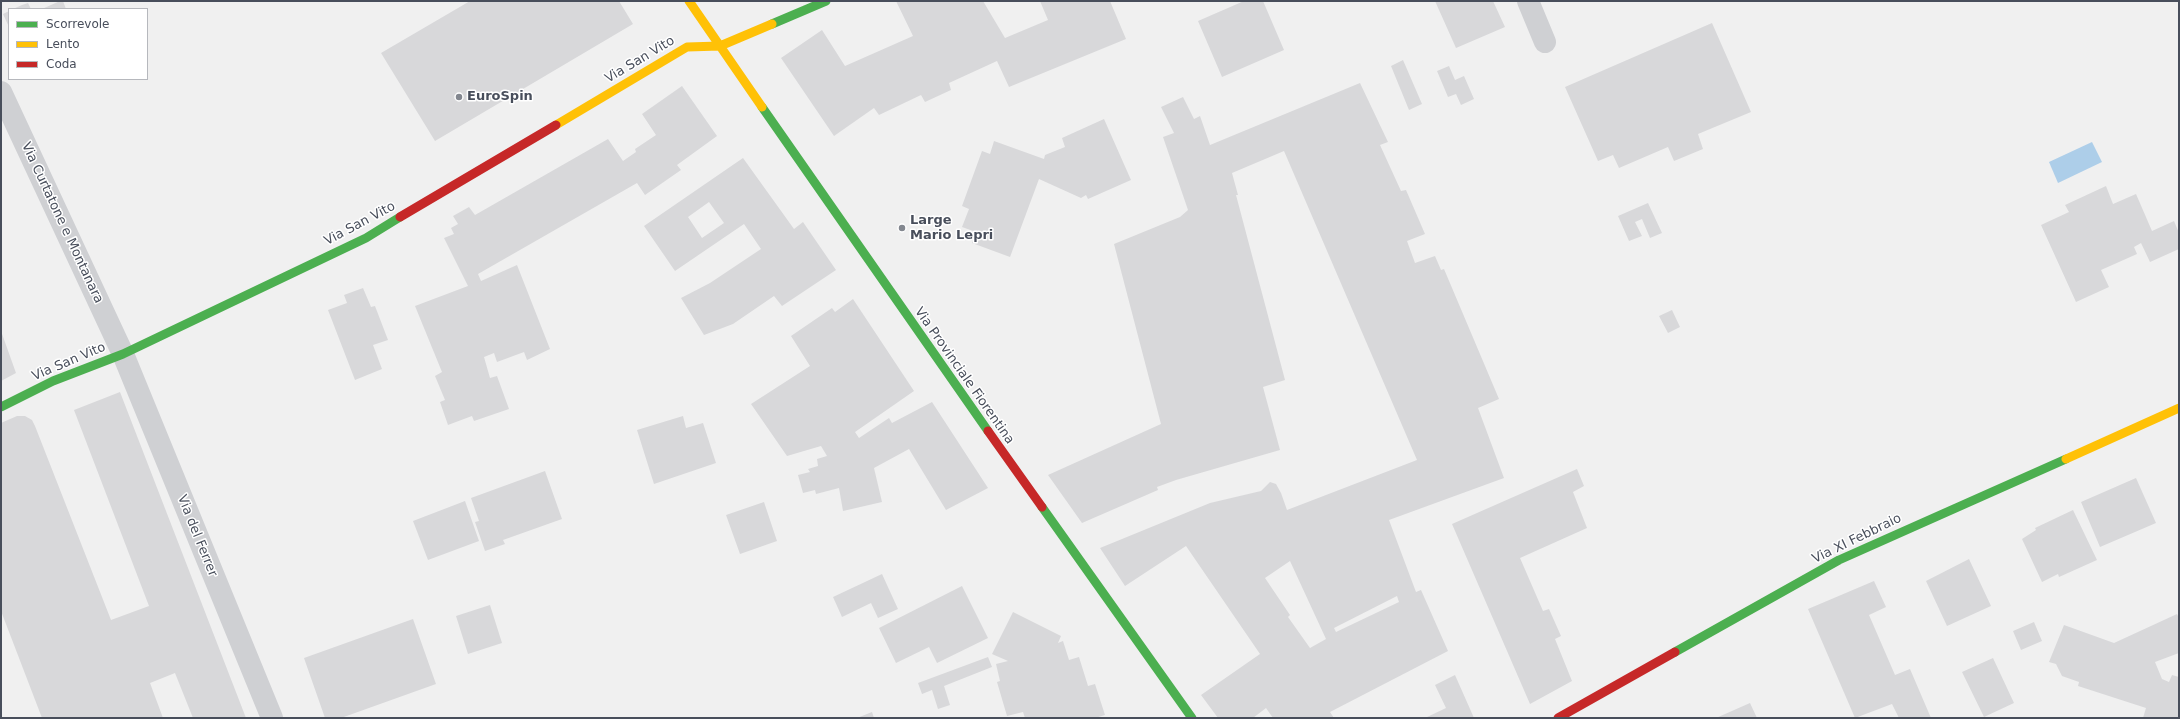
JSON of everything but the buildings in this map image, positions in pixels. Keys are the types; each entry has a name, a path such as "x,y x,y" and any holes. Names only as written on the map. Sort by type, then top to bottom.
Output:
{"main road":[{"name":"Via Provinciale Fiorentina","path":"689,1 904,313 1192,718"},
{"path":"720,46 826,1"},
{"name":"Via San Vito","path":"1,407 53,381 123,354 366,238 687,47 720,46"},
{"name":"Via XI Febbraio","path":"1558,718 1839,560 2179,408"}],"street":[{"path":"1528,1 1545,42"},
{"name":"Via Curtatone e Montanara","path":"1,92 123,354"},
{"name":"Via del Ferrer","path":"123,354 272,718"}],"water":[{"path":"2092,142 2102,162 2058,183 2049,162"}],"traffic: fast":[{"path":"772,24 826,1"},
{"path":"762,107 988,431"},
{"path":"1,407 53,381 123,354 366,238 400,217"},
{"path":"1675,652 1839,560 2066,459"},
{"path":"1042,507 1192,718"}],"traffic: slow":[{"path":"689,1 762,107"},
{"path":"556,125 687,47 720,46 772,24"},
{"path":"2066,459 2179,408"}],"traffic: jam":[{"path":"400,217 556,125"},
{"path":"988,431 1042,507"},
{"path":"1558,718 1675,652"}],"place":[{"name":"EuroSpin","path":"459,97"},
{"name":"Large Mario Lepri","path":"902,228"}]}
